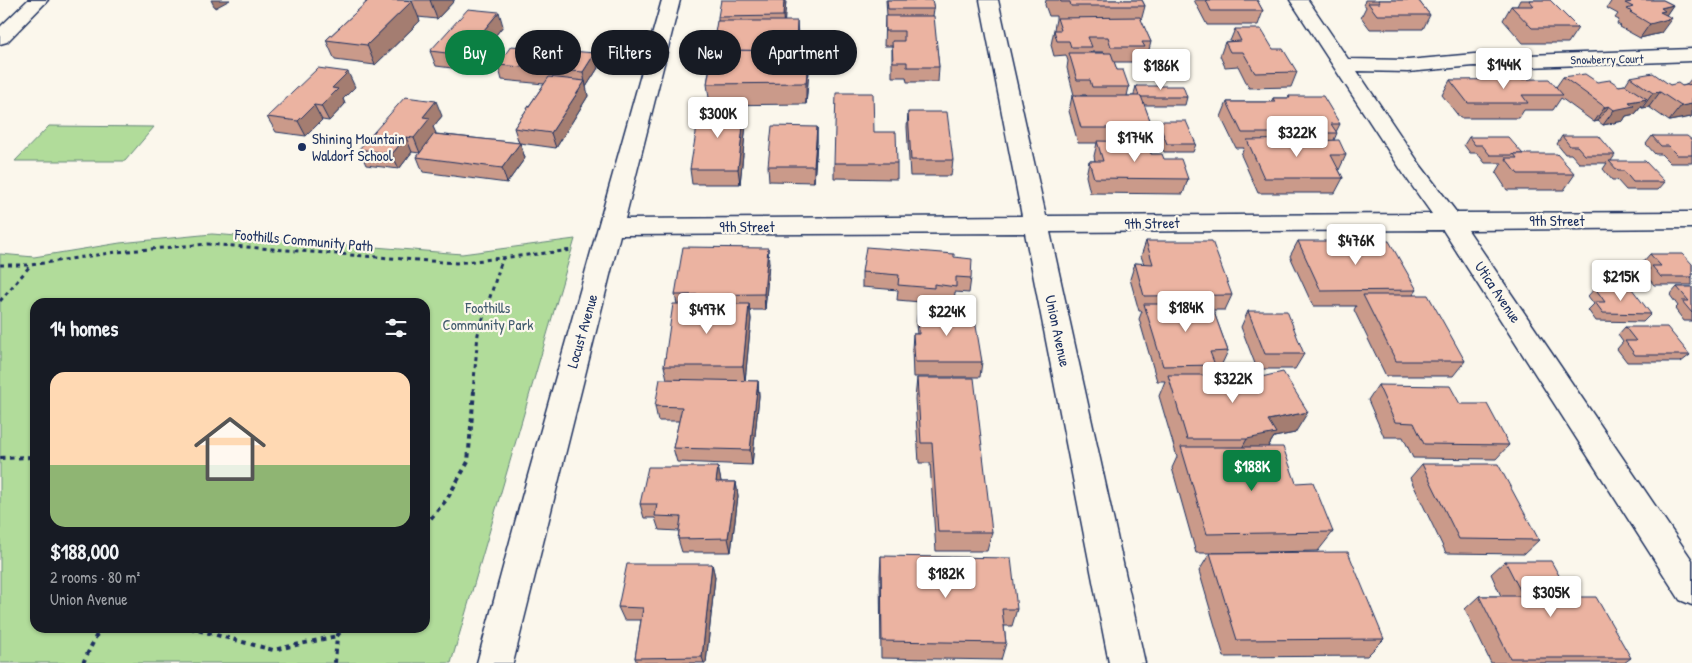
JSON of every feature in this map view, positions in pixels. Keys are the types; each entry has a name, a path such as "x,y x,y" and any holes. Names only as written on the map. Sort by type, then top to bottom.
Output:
{"street":[{"path":"0,37 39,0"},
{"name":"Locust Avenue","path":"495,663 535,500 609,237 671,0"},
{"name":"Union Avenue","path":"989,0 1127,663"},
{"name":"Utica Avenue","path":"1299,0 1412,171 1450,220 1692,589"},
{"name":"Snowberry Court","path":"1342,65 1408,66 1474,60 1692,55"},
{"name":"9th Street","path":"609,237 1036,224 1692,220"}],"path":[{"name":"Foothills Community Path","path":"0,265 31,265 116,252 206,244 456,263 503,257 609,237"},
{"path":"430,519 447,499 468,462 478,334 503,257"},
{"path":"0,301 31,265"},
{"path":"0,458 30,457"},
{"path":"83,663 98,633"},
{"path":"209,633 273,650 338,636"},
{"path":"335,663 338,636 340,633"}],"green space":[{"path":"49,126 154,127 125,161 15,161"},
{"name":"Foothills Community Park","path":"212,234 462,254 575,239 451,663 0,663 0,254 34,257 120,243"}],"building":[{"path":"369,0 412,1 367,45 326,40"},
{"path":"721,0 784,0 783,16 718,17"},
{"path":"887,0 932,0 934,9 888,9"},
{"path":"1060,0 1142,0 1145,6 1071,6 1070,2 1061,2"},
{"path":"1206,0 1257,0 1263,11 1211,11"},
{"path":"1378,0 1418,0 1430,15 1377,15 1368,3 1380,3"},
{"path":"1529,0 1550,0 1578,28 1532,28 1511,6 1534,6"},
{"path":"1627,0 1663,0 1673,5 1661,8 1665,11 1660,12 1672,18 1650,24 1627,9 1633,7 1625,3 1631,2"},
{"path":"468,9 499,12 484,30 449,30"},
{"path":"885,16 934,16 939,67 907,67 907,62 893,62 892,41 904,41 904,31 885,31"},
{"path":"1140,17 1151,42 1142,42 1145,47 1111,47 1108,37 1088,37 1092,47 1071,47 1069,41 1057,41 1054,30 1061,30 1057,18"},
{"path":"717,21 797,21 797,30 751,30 751,50 741,50 741,30 716,30"},
{"path":"1235,29 1261,29 1273,49 1283,49 1297,72 1255,73 1243,52 1230,52 1225,42 1241,41"},
{"path":"445,34 445,53 430,51"},
{"path":"511,46 515,46 515,66 505,66 505,55"},
{"path":"741,50 751,50 751,75 807,75 806,83 707,84 709,75 741,75"},
{"path":"581,52 591,53 591,59 583,72 581,72"},
{"path":"1069,53 1111,53 1117,70 1123,70 1129,87 1092,87 1090,80 1077,80"},
{"path":"318,68 348,72 332,88 338,89 321,106 314,105 298,121 267,117"},
{"path":"1653,73 1670,85 1678,83 1682,86 1692,84 1692,104 1681,106 1660,92 1653,93 1630,77"},
{"path":"1585,74 1597,82 1610,80 1619,86 1625,85 1647,99 1629,102 1634,106 1614,110 1609,106 1605,107 1563,77"},
{"path":"549,77 585,81 551,133 514,128"},
{"path":"1549,79 1563,95 1522,95 1528,103 1468,103 1450,80"},
{"path":"1136,86 1183,86 1187,97 1141,97"},
{"path":"836,93 873,93 874,132 896,132 897,163 834,163"},
{"path":"1072,96 1141,96 1153,128 1081,128"},
{"path":"1289,96 1323,96 1340,124 1331,124 1337,133 1242,133 1227,102 1275,102 1273,98 1290,98"},
{"path":"405,97 436,101 423,117 430,118 414,138 406,137 392,154 359,149"},
{"path":"700,109 745,109 738,169 690,169"},
{"path":"908,112 947,112 953,160 911,160"},
{"path":"1158,121 1186,121 1196,144 1167,144"},
{"path":"772,126 817,127 814,166 768,166"},
{"path":"434,134 520,143 502,168 417,157"},
{"path":"1562,136 1599,136 1615,155 1585,155 1577,146 1570,146"},
{"path":"1652,136 1687,136 1692,140 1692,155 1677,155 1668,146 1661,146"},
{"path":"1469,137 1508,137 1523,154 1490,155 1482,145 1475,145"},
{"path":"1312,139 1313,141 1339,140 1346,155 1331,155 1343,178 1264,178 1247,140"},
{"path":"1097,141 1147,142 1151,154 1162,154 1164,159 1181,159 1188,179 1094,178 1089,161 1103,161"},
{"path":"1514,154 1557,154 1575,174 1518,174 1505,158 1517,158"},
{"path":"1609,161 1645,161 1665,182 1633,182 1624,171 1618,171"},
{"path":"1146,241 1212,241 1232,295 1144,296 1135,263 1153,264"},
{"path":"1298,241 1389,241 1417,290 1321,291"},
{"path":"683,247 768,248 764,294 675,295"},
{"path":"866,247 954,254 954,257 972,259 971,278 956,277 956,287 934,284 934,288 898,285 899,275 862,272"},
{"path":"1650,254 1683,254 1692,264 1692,277 1661,277 1652,266 1661,266"},
{"path":"1677,287 1692,287 1692,313 1682,301 1689,301"},
{"path":"1595,288 1632,289 1651,314 1603,313 1595,302 1605,302"},
{"path":"1363,295 1428,295 1465,361 1396,361"},
{"path":"673,304 749,304 743,366 664,366"},
{"path":"1144,304 1211,304 1228,351 1210,352 1215,365 1163,366"},
{"path":"918,310 969,311 970,314 974,314 982,362 915,362 913,334 919,334"},
{"path":"1248,311 1287,311 1304,354 1265,354"},
{"path":"1625,327 1667,327 1690,355 1635,355 1625,341 1636,341"},
{"path":"1248,367 1257,378 1283,372 1308,412 1268,420 1276,433 1247,439 1187,439 1168,375 1211,375"},
{"path":"917,378 974,378 992,532 938,532 932,443 921,443"},
{"path":"660,379 758,381 750,450 673,448 682,407 655,406"},
{"path":"1378,385 1450,386 1460,404 1487,404 1509,445 1424,444 1414,423 1395,422"},
{"path":"1181,447 1283,447 1296,483 1313,482 1333,532 1207,534"},
{"path":"1422,464 1498,464 1539,540 1459,539"},
{"path":"648,467 718,467 716,482 736,482 728,538 678,539 681,517 655,516 657,504 640,504"},
{"path":"1348,552 1384,639 1237,640 1210,553"},
{"path":"881,556 1011,558 1017,609 1002,609 1006,643 882,641"},
{"path":"1505,561 1551,561 1571,597 1596,597 1631,658 1510,658 1479,596 1523,596"},
{"path":"627,564 712,564 702,657 635,658 643,608 618,607"}],"place":[{"name":"Shining Mountain Waldorf School","path":"302,147"}]}
